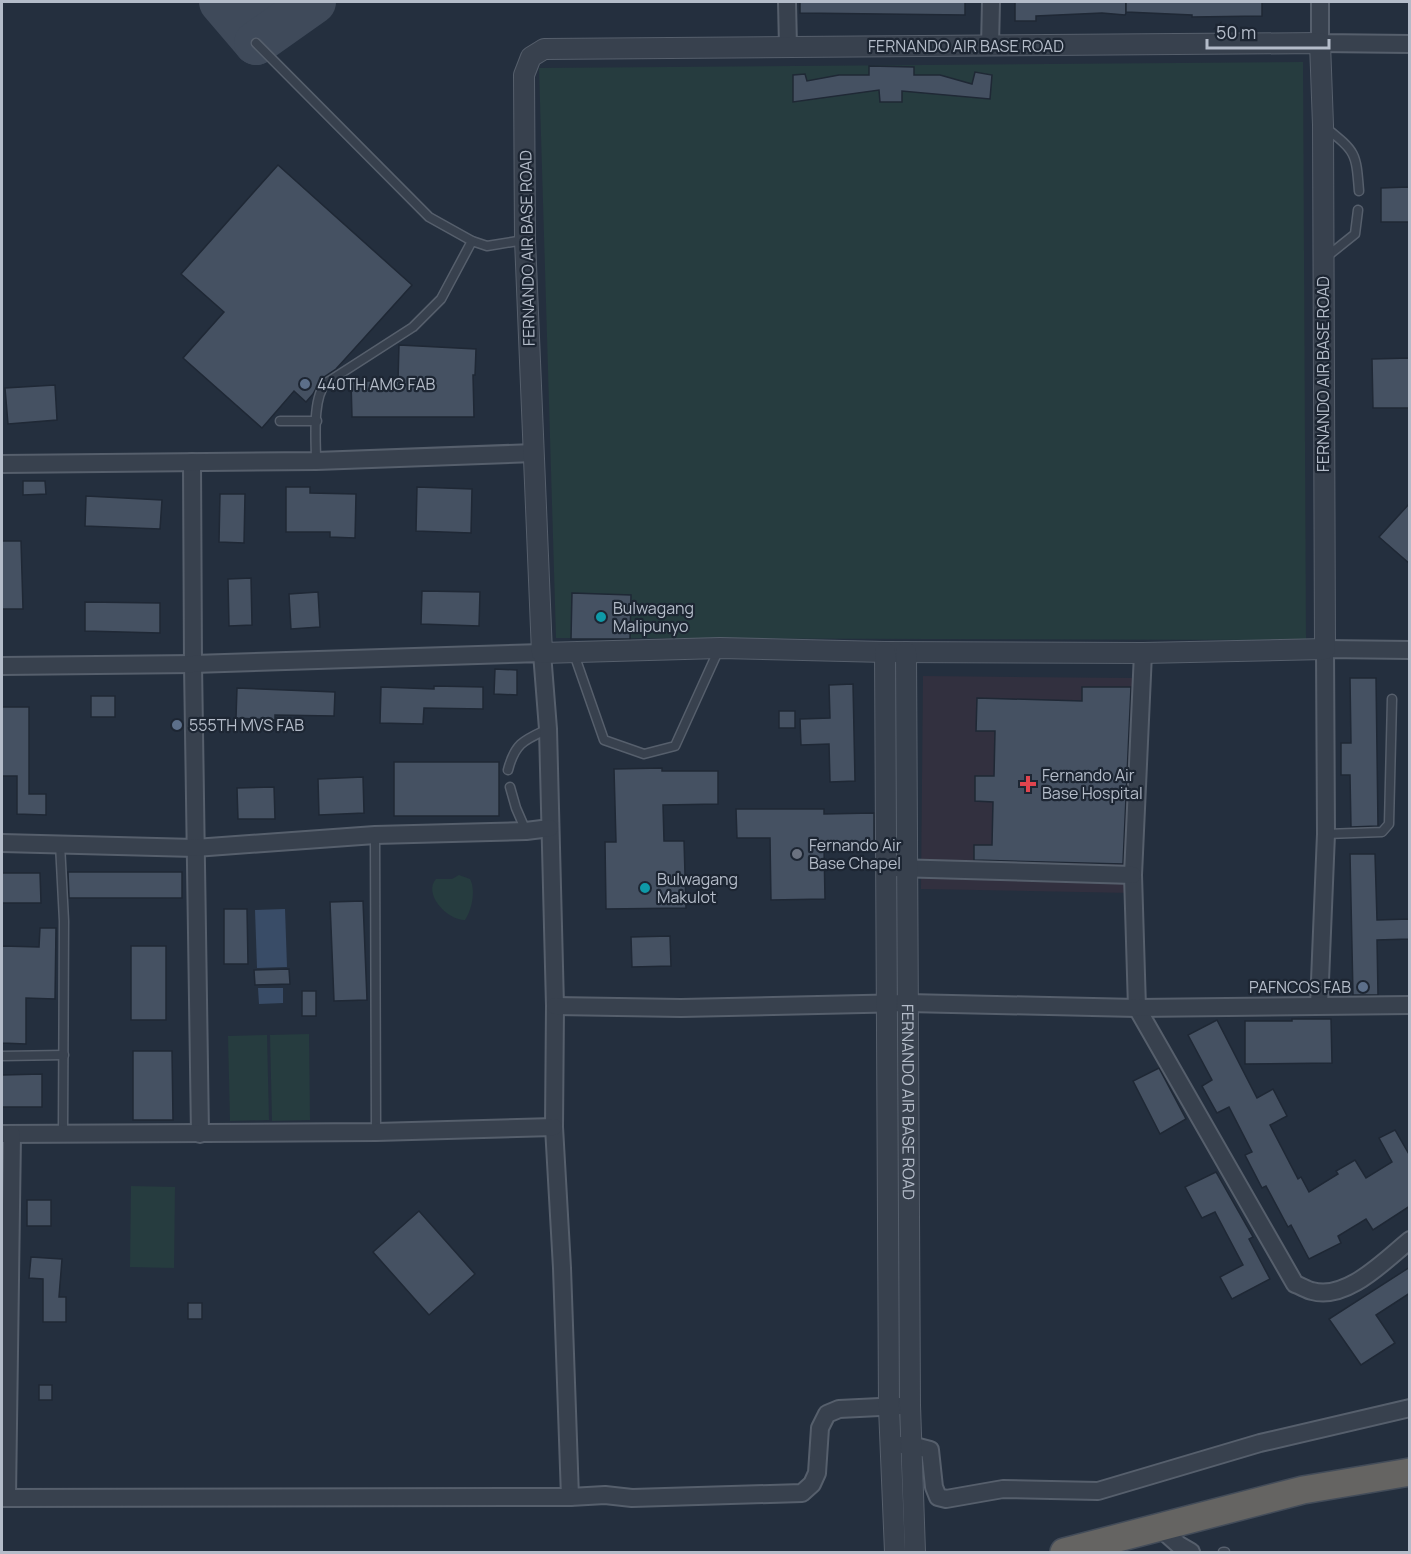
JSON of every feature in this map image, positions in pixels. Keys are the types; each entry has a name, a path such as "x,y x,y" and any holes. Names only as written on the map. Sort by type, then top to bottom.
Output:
{"highway":[{"path":"1081,1550 1303,1490 1410,1472"}],"street":[{"path":"787,2 788,47"},
{"path":"990,46 991,2"},
{"path":"1320,2 1320,44 1410,44"},
{"name":"FERNANDO AIR BASE ROAD","path":"542,653 525,240 524,75 531,57 544,49 1320,44 1323,125 1325,649"},
{"path":"2,464 316,461 534,453"},
{"path":"192,462 200,1134"},
{"path":"2,666 193,664 720,648 885,652 1143,653 1325,649 1410,650"},
{"path":"1319,1005 1326,834 1325,649"},
{"name":"FERNANDO AIR BASE ROAD","path":"885,652 889,1408 912,1483 915,1552"},
{"name":"FERNANDO AIR BASE ROAD","path":"895,1552 892,1483 910,1405 906,652"},
{"path":"542,653 548,729 555,1006 554,1127 570,1497"},
{"path":"1143,653 1133,874 1137,1008 1295,1284 1314,1292 1333,1291 1357,1284 1410,1240"},
{"path":"886,719 907,719"},
{"path":"2,843 195,848 375,835 526,831 550,828"},
{"path":"885,868 1133,874"},
{"path":"555,1006 681,1008 908,1003 1137,1008 1410,1005"},
{"path":"554,1127 376,1132 7,1134 4,1497 570,1497 802,1493 812,1484 817,1473 820,1428 827,1414 839,1408 889,1408 910,1405"},
{"path":"888,1218 898,1224 909,1220"},
{"path":"888,1249 895,1243 900,1243 909,1251"},
{"path":"901,1445 930,1450 934,1487 938,1497 946,1499 1003,1490 1098,1491 1260,1443 1410,1408"},
{"path":"892,1483 900,1480 912,1483"},
{"path":"892,1505 910,1505 914,1502"},
{"path":"1160,1528 1179,1545 1191,1552"}],"lane":[{"path":"255,43 429,217 472,241 487,246 525,240"},
{"path":"1323,125 1347,144 1357,159 1359,191"},
{"path":"1322,260 1355,234 1358,210"},
{"path":"316,461 317,400 320,389 413,327 441,299 472,241"},
{"path":"280,421 317,421"},
{"path":"574,653 604,740 644,754 675,746 720,648"},
{"path":"1326,834 1383,832 1389,824 1392,699"},
{"path":"508,770 513,752 524,740 548,729"},
{"path":"510,787 526,831"},
{"path":"375,835 376,1132"},
{"path":"60,844 64,921 63,1132"},
{"path":"2,1056 64,1055"}],"shaded area":[{"name":"Fernando Air Base Hospital","path":"923,676 1135,678 1132,893 921,889"}],"green space":[{"path":"1303,62 1306,640 556,638 539,68"},
{"path":"459,875 470,879 473,889 471,906 465,920 451,916 444,911 438,905 432,891 436,879 452,879"},
{"path":"309,1034 310,1120 272,1121 270,1035"},
{"path":"267,1035 269,1120 230,1121 228,1036"},
{"path":"131,1186 175,1187 174,1268 130,1267"}],"water":[{"path":"285,909 287,967 257,968 255,910"},
{"path":"258,988 283,988 283,1003 259,1004"}],"building":[{"path":"800,2 965,2 965,15 800,13"},
{"path":"1015,2 1126,2 1126,13 1125,15 1102,13 1036,16 1036,21 1015,21"},
{"path":"1126,2 1262,2 1262,16 1192,17 1192,15 1126,12"},
{"path":"869,66 914,67 914,75 940,75 972,84 975,72 992,75 990,99 902,91 902,102 880,102 879,90 793,102 793,75 805,74 807,81 839,75 869,75"},
{"path":"278,165 412,285 336,369 321,379 306,402 294,391 262,428 183,358 224,312 181,274"},
{"path":"1409,187 1410,222 1381,222 1381,188"},
{"path":"399,345 476,349 475,375 473,375 474,417 352,417 351,381 398,381"},
{"path":"1410,358 1410,408 1373,408 1372,359"},
{"path":"55,385 57,420 8,424 5,388"},
{"path":"23,481 45,481 46,494 23,495"},
{"path":"286,487 310,487 310,493 356,494 355,538 330,537 330,532 286,532"},
{"path":"417,487 472,489 471,533 416,531"},
{"path":"220,494 245,494 244,543 219,542"},
{"path":"86,496 162,500 160,529 85,526"},
{"path":"1410,503 1410,564 1379,537"},
{"path":"2,541 21,541 23,609 2,609"},
{"path":"251,578 252,625 229,626 228,579"},
{"path":"422,591 480,592 479,626 421,624"},
{"path":"318,592 320,627 291,629 289,594"},
{"name":"Bulwagang Malipunyo","path":"572,593 631,595 630,639 571,639"},
{"path":"85,602 160,603 160,633 85,631"},
{"path":"495,669 517,670 517,695 494,694"},
{"path":"1350,678 1376,678 1378,826 1351,827 1350,775 1341,775 1341,743 1351,743"},
{"path":"853,684 855,781 830,782 829,744 801,745 800,719 830,718 829,685"},
{"path":"434,686 483,687 483,709 424,708 423,724 380,723 381,687 434,689"},
{"path":"1082,687 1131,687 1123,864 974,860 974,845 992,845 993,802 975,801 975,776 994,776 995,731 976,731 977,698 1082,701"},
{"path":"237,688 335,692 334,716 275,715 275,720 236,718"},
{"path":"91,696 115,696 115,717 91,717"},
{"path":"2,707 29,707 29,794 46,794 46,815 17,814 17,776 2,776"},
{"path":"779,711 795,711 795,728 779,728"},
{"path":"394,762 499,762 499,816 394,816"},
{"path":"662,768 662,771 718,771 718,804 663,805 664,841 684,841 686,908 606,909 605,842 616,842 614,769"},
{"path":"363,777 364,813 319,815 318,779"},
{"path":"274,787 275,819 238,819 237,788"},
{"name":"Fernando Air Base Chapel","path":"736,809 824,809 824,814 874,813 874,846 824,848 825,899 771,900 770,838 737,838"},
{"path":"1350,854 1375,854 1377,920 1410,919 1410,939 1377,940 1378,995 1353,995"},
{"path":"68,872 182,872 182,898 69,898"},
{"path":"2,873 40,873 41,903 2,903"},
{"path":"363,901 367,1000 334,1001 330,902"},
{"path":"224,909 247,909 248,964 224,964"},
{"path":"40,928 56,928 55,999 26,998 26,1044 2,1043 2,946 39,947"},
{"path":"670,936 671,966 632,967 631,937"},
{"path":"131,946 166,946 166,1020 131,1020"},
{"path":"289,969 290,984 255,985 254,970"},
{"path":"302,991 316,991 316,1016 302,1016"},
{"path":"1292,1019 1331,1019 1332,1063 1245,1064 1245,1021 1292,1021"},
{"path":"1217,1020 1257,1098 1273,1089 1287,1116 1270,1125 1298,1179 1301,1177 1309,1192 1338,1174 1336,1171 1355,1160 1366,1178 1392,1162 1379,1138 1395,1130 1410,1156 1410,1206 1373,1230 1366,1219 1338,1236 1341,1243 1309,1259 1291,1225 1288,1227 1266,1186 1262,1188 1245,1155 1252,1152 1229,1107 1217,1113 1202,1086 1212,1080 1188,1035"},
{"path":"133,1051 172,1051 173,1120 133,1120"},
{"path":"1159,1068 1186,1119 1160,1134 1133,1081"},
{"path":"42,1074 42,1107 2,1107 2,1075"},
{"path":"1216,1172 1253,1237 1249,1239 1270,1279 1232,1299 1220,1277 1243,1265 1215,1212 1202,1218 1185,1187"},
{"path":"27,1200 51,1200 51,1226 27,1226"},
{"path":"419,1211 475,1274 429,1315 373,1252"},
{"path":"31,1257 62,1259 59,1297 66,1297 66,1322 43,1322 43,1279 29,1278"},
{"path":"1410,1267 1410,1293 1376,1315 1395,1343 1361,1365 1329,1319"},
{"path":"188,1303 202,1303 202,1319 188,1319"},
{"path":"39,1385 52,1385 52,1400 39,1400"}],"taxiway":[{"path":"221,2 256,43 272,2"},
{"path":"256,43 314,2"}],"place":[{"name":"440TH AMG FAB","path":"305,384"},
{"name":"Bulwagang Malipunyo","path":"601,617"},
{"name":"555TH MVS FAB","path":"177,725"},
{"name":"Fernando Air Base Hospital","path":"1028,784"},
{"name":"Fernando Air Base Chapel","path":"797,854"},
{"name":"Bulwagang Makulot","path":"645,888"},
{"name":"PAFNCOS FAB","path":"1363,987"}]}
